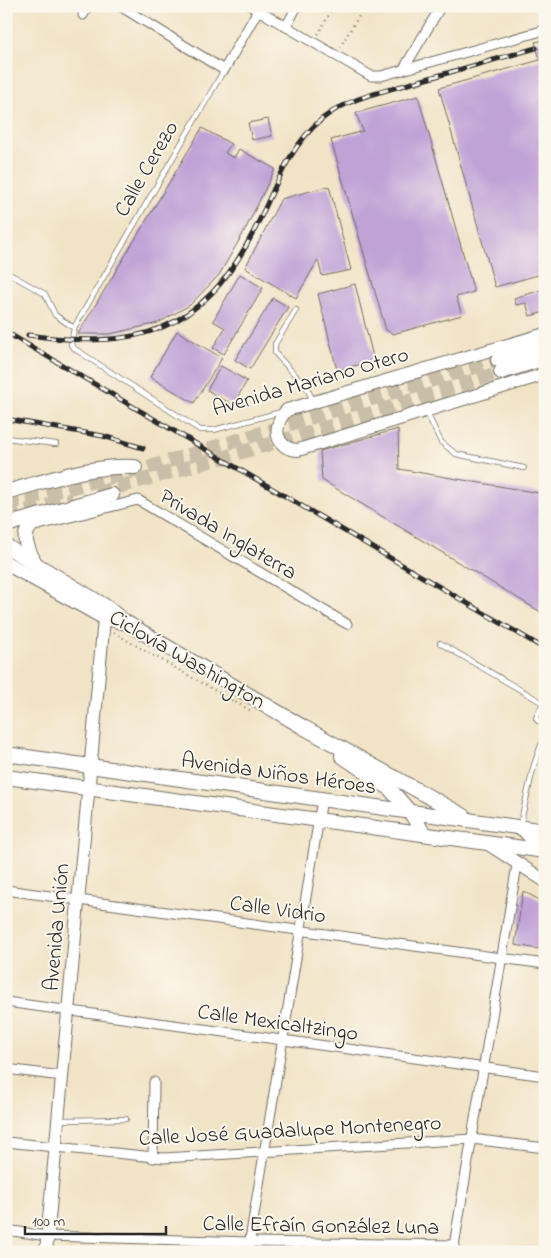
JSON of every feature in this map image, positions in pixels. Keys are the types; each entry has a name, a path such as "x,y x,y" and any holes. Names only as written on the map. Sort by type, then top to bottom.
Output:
{"main road":[{"name":"Avenida Mariano Otero","path":"287,410 545,334"},
{"path":"503,367 545,347"},
{"path":"503,367 545,358"},
{"path":"503,367 545,364"},
{"path":"287,410 278,423 278,438 285,447 298,450 545,374"},
{"path":"6,492 86,471 123,466 135,467"},
{"path":"6,525 46,512 112,495"},
{"path":"35,564 26,544 28,528 46,512"},
{"path":"6,546 35,564 103,616"},
{"path":"6,563 103,616 126,622 303,727 471,820"},
{"name":"Avenida Unión","path":"46,1252 103,616"},
{"path":"303,727 389,788 410,812 424,834"},
{"name":"Avenida Niños Héroes","path":"6,754 545,830"},
{"name":"Avenida Niños Héroes","path":"6,777 485,842 544,852"},
{"path":"520,827 544,852"},
{"path":"485,842 545,881"}],"street":[{"path":"120,6 224,70"},
{"path":"286,27 296,6"},
{"path":"404,70 441,6"},
{"path":"256,8 372,76 381,76 404,70 545,30"},
{"name":"Calle Cerezo","path":"224,70 256,8"},
{"name":"Privada Inglaterra","path":"28,528 138,500 347,624"},
{"path":"248,1252 322,799"},
{"path":"454,1248 517,864"},
{"name":"Calle Vidrio","path":"6,890 545,964"},
{"name":"Calle Mexicaltzingo","path":"6,1002 545,1076"},
{"path":"6,1069 62,1076"},
{"path":"153,1158 154,1082"},
{"name":"Calle José Guadalupe Montenegro","path":"6,1142 153,1158 472,1139 545,1148"},
{"name":"Calle Efraín González Luna","path":"6,1230 47,1236 454,1248"}],"lane":[{"name":"Calle Cerezo","path":"74,328 224,70"},
{"path":"6,272 45,294 55,315 74,328"},
{"path":"296,310 276,344 275,353 307,388 314,402"},
{"name":"Avenida Mariano Otero","path":"74,328 71,340 75,350 200,430 214,430 287,410"},
{"path":"426,410 441,442 456,454 524,468"},
{"path":"6,438 56,444"},
{"path":"440,643 544,702 536,718 538,721 545,722"},
{"path":"520,827 534,765 541,745"},
{"path":"57,1120 126,1120"}],"path":[{"path":"313,43 334,6"},
{"path":"335,56 365,6"},
{"name":"Ciclovía Washington","path":"103,616 252,712"}],"building":[{"path":"545,40 545,273 495,287 439,88 540,60 535,42"},
{"path":"418,96 474,292 456,297 462,315 393,334 386,330 331,140 363,131 356,113"},
{"path":"268,119 272,136 252,140 248,123"},
{"path":"202,128 231,144 225,153 234,158 239,149 275,169 245,230 219,275 190,305 158,323 110,334 78,334"},
{"path":"329,186 351,270 322,276 318,260 296,298 245,268 281,199"},
{"path":"240,274 263,288 224,354 213,348 225,328 213,321"},
{"path":"355,284 374,361 337,370 318,294"},
{"path":"545,289 545,312 530,316 526,303 516,305 514,298"},
{"path":"273,298 288,307 250,369 235,360"},
{"path":"177,331 222,358 194,403 150,377"},
{"path":"221,366 247,381 233,405 207,390"},
{"path":"398,429 399,469 545,494 544,614 322,480 320,451"},
{"path":"523,891 545,903 545,950 515,945"}],"tunnel":[{"path":"6,504 147,468 498,360"},
{"path":"97,493 302,435 501,372"},
{"path":"6,516 73,499"}],"railway":[{"path":"28,335 102,340 134,336 162,327 188,313 212,293 234,266 254,231 290,157 299,143 322,119 344,105 368,95 536,48"},
{"path":"6,332 545,649"},
{"path":"6,419 103,436 143,448"}]}
